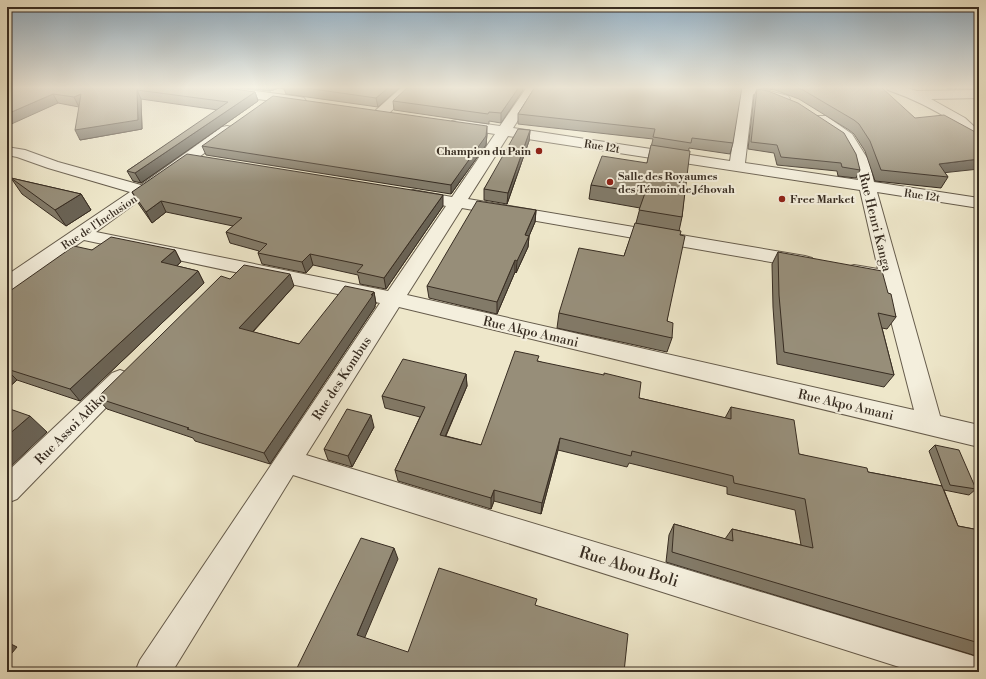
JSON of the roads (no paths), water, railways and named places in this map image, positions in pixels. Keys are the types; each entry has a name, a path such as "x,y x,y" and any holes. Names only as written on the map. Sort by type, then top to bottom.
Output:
{"street":[{"name":"Rue de l'Inclusion","path":"7,284 143,191 243,119"},
{"name":"Rue des Kombus","path":"152,672 287,461 511,119"},
{"path":"737,167 742,119"},
{"name":"Rue Henri Kanga","path":"820,119 847,137 861,161 866,187 930,424"},
{"path":"956,119 979,138"},
{"name":"Rue I2t","path":"442,122 979,203"},
{"path":"7,151 20,153 53,165 143,191"},
{"path":"188,158 211,162"},
{"path":"395,192 890,277"},
{"name":"Rue Akpo Amani","path":"81,234 393,299 979,436"},
{"path":"218,282 235,266"},
{"name":"Rue Assoi Adiko","path":"7,490 132,366"},
{"name":"Rue Abou Boli","path":"287,461 970,672"}],"place":[{"name":"Champion du Pain","path":"539,151"},
{"name":"Salle des Royaumes des Témoin de Jéhovah","path":"610,182"},
{"name":"Free Market","path":"782,199"}]}
